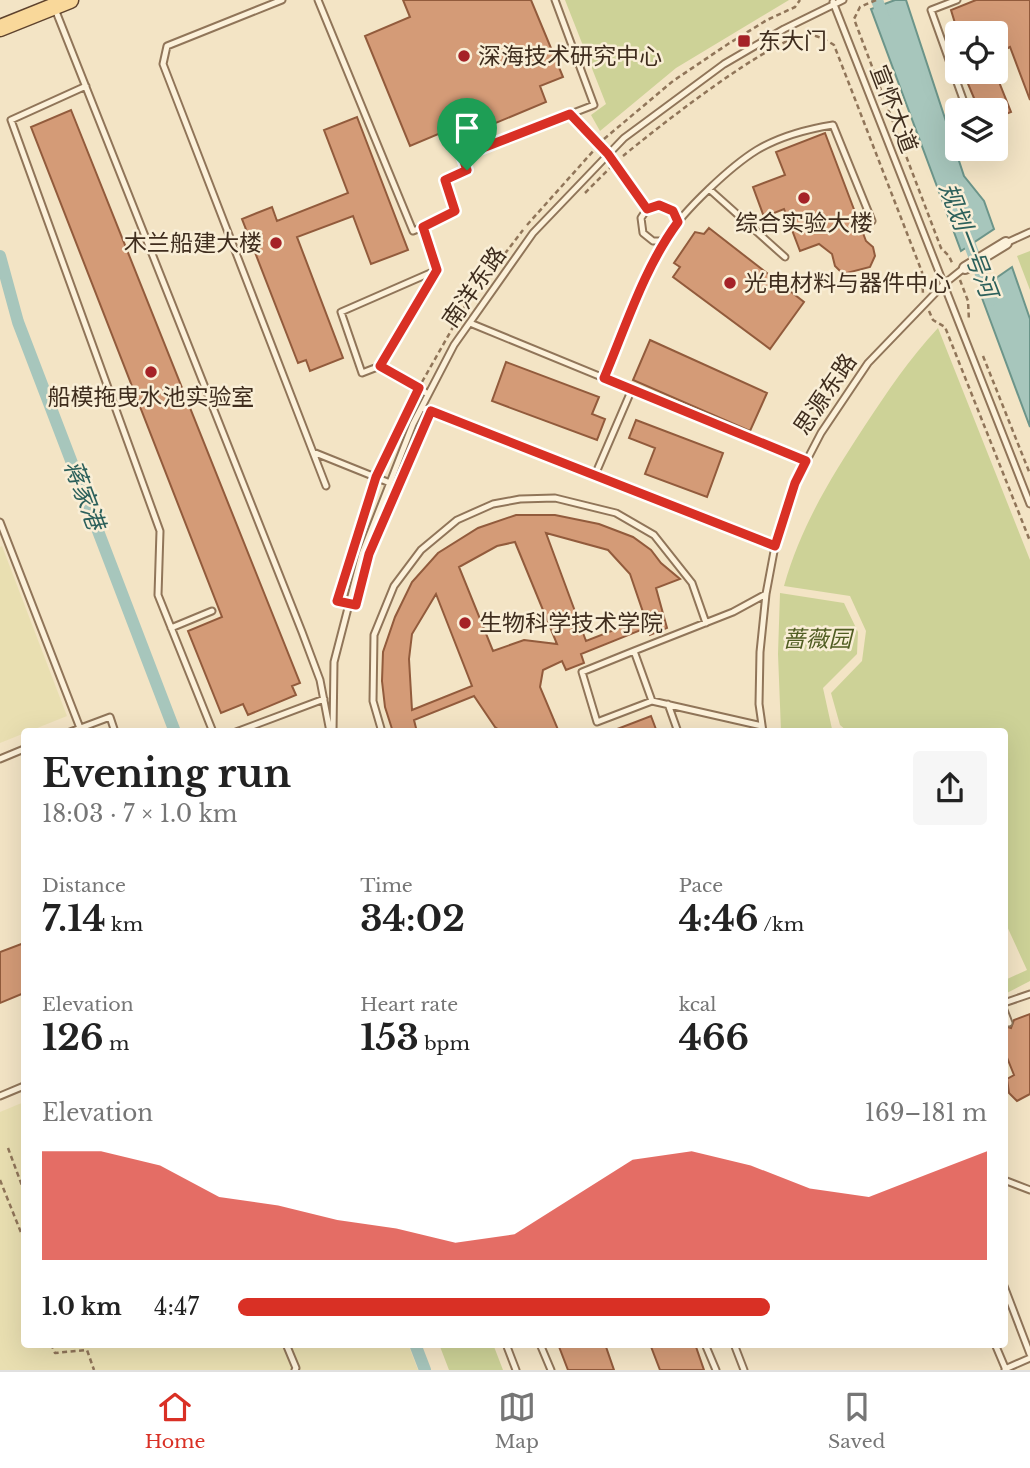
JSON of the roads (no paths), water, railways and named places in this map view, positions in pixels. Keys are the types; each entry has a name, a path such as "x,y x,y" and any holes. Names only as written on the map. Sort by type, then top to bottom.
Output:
{"main road":[{"path":"0,28 70,0"}],"street":[{"name":"思源东路","path":"961,271 1006,243"}],"lane":[{"path":"282,0 167,46 163,64 326,486"},
{"path":"318,0 413,231 455,211 445,180 467,170 462,156 594,105 555,0"},
{"name":"南洋东路","path":"331,728 334,662 362,554 401,451 454,345 533,233 624,138 724,64 833,2 842,0"},
{"path":"957,0 931,10 963,98"},
{"name":"宣怀大道","path":"833,2 1030,504"},
{"path":"54,6 302,632 324,699 330,728"},
{"path":"86,86 11,120 160,531 158,595 211,728"},
{"path":"570,114 608,154 647,209"},
{"path":"604,378 643,285 665,241 678,222 709,189 757,150 809,129 833,125 872,221"},
{"path":"709,189 785,257"},
{"path":"665,241 653,242 643,233 641,218 647,209 659,205 673,211 678,222"},
{"path":"423,227 437,270 380,366 362,373 341,312 437,270"},
{"name":"思源东路","path":"1006,243 1030,232"},
{"name":"思源东路","path":"762,728 759,704 760,652 766,594 775,546 795,483 821,433 869,363 944,284 961,271"},
{"path":"470,323 806,461"},
{"path":"380,366 428,394"},
{"path":"595,475 632,389"},
{"path":"422,407 775,546"},
{"path":"313,452 390,483"},
{"path":"381,728 373,701 374,635 394,586 421,550 457,520 493,504 520,499 555,498 616,513 654,535 692,583 706,622"},
{"path":"0,522 3,538 80,728 110,717 114,728"},
{"path":"758,728 652,701 597,722 582,672 733,612 766,594"},
{"path":"171,628 212,611"},
{"path":"634,651 652,701"},
{"path":"247,728 324,699"},
{"path":"668,704 677,728"},
{"path":"0,759 21,750"},
{"path":"1008,1002 1030,994"},
{"path":"0,1096 21,1087"},
{"path":"1008,1182 1030,1190"},
{"path":"997,1348 1005,1369 1030,1356 1008,1297"},
{"path":"288,1348 295,1370"},
{"path":"508,1348 516,1370"},
{"path":"542,1348 551,1370"},
{"path":"707,1348 716,1370"},
{"path":"736,1348 744,1370"}],"water":[{"path":"895,0 906,0 945,118 945,161 959,161 964,176 984,201 994,229 961,251 871,9"},
{"path":"1012,267 1030,319 1030,427 979,290"}],"waterway":[{"name":"规划一号河","path":"877,0 885,22"},
{"name":"规划一号河","path":"965,232 991,300"},
{"name":"蒋家港","path":"0,256 18,322 173,728"},
{"name":"蒋家港","path":"417,1348 425,1370"}],"place":[{"name":"东大门","path":"744,41"},
{"name":"深海技术研究中心","path":"464,56"},
{"name":"综合实验大楼","path":"804,198"},
{"name":"木兰船建大楼","path":"276,243"},
{"name":"光电材料与器件中心","path":"730,283"},
{"name":"船模拖曳水池实验室","path":"151,372"},
{"name":"生物科学技术学院","path":"465,623"}],"park label":[{"name":"蔷薇园","path":"817,639"}]}
